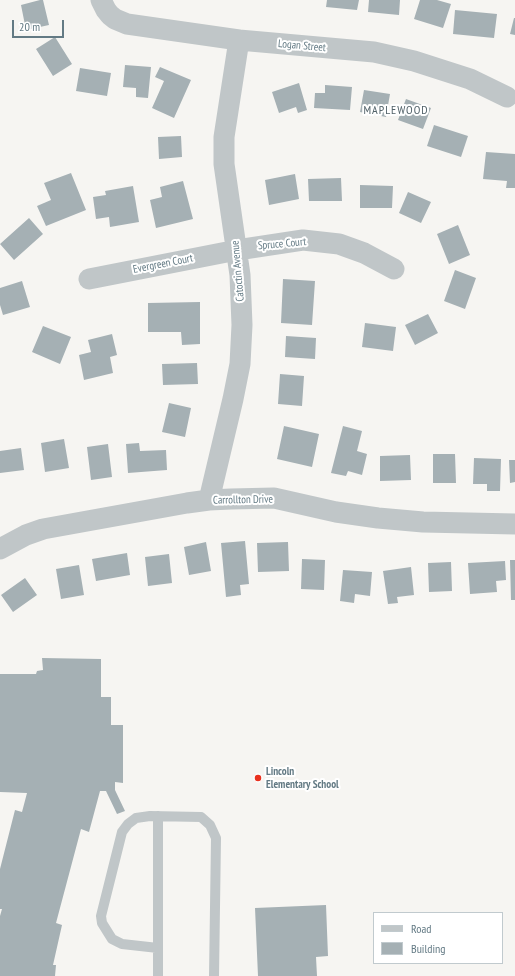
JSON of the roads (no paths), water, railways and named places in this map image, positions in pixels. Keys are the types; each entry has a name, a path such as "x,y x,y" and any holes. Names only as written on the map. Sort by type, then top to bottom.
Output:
{"street":[{"name":"Logan Street","path":"101,0 110,15 127,24 239,40 374,52 414,61 470,80 507,97"},
{"name":"Catoctin Avenue","path":"209,500 240,364 241,305 237,250 224,164 224,137 239,40"},
{"name":"Spruce Court","path":"237,250 303,240 339,244 364,253 394,269"},
{"name":"Evergreen Court","path":"89,279 237,250"},
{"name":"Carrollton Drive","path":"0,550 26,535 43,529 209,500 274,498 336,512 378,518 431,522 515,524"}],"lane":[{"path":"158,948 122,944 112,940 102,924 101,916 122,832 128,824 136,818 158,816 201,817 210,825 216,838 214,976"},
{"path":"158,816 158,976"}],"place":[{"name":"Lincoln Elementary School","path":"258,778"}],"district":[{"name":"MAPLEWOOD","path":"396,111"}]}
